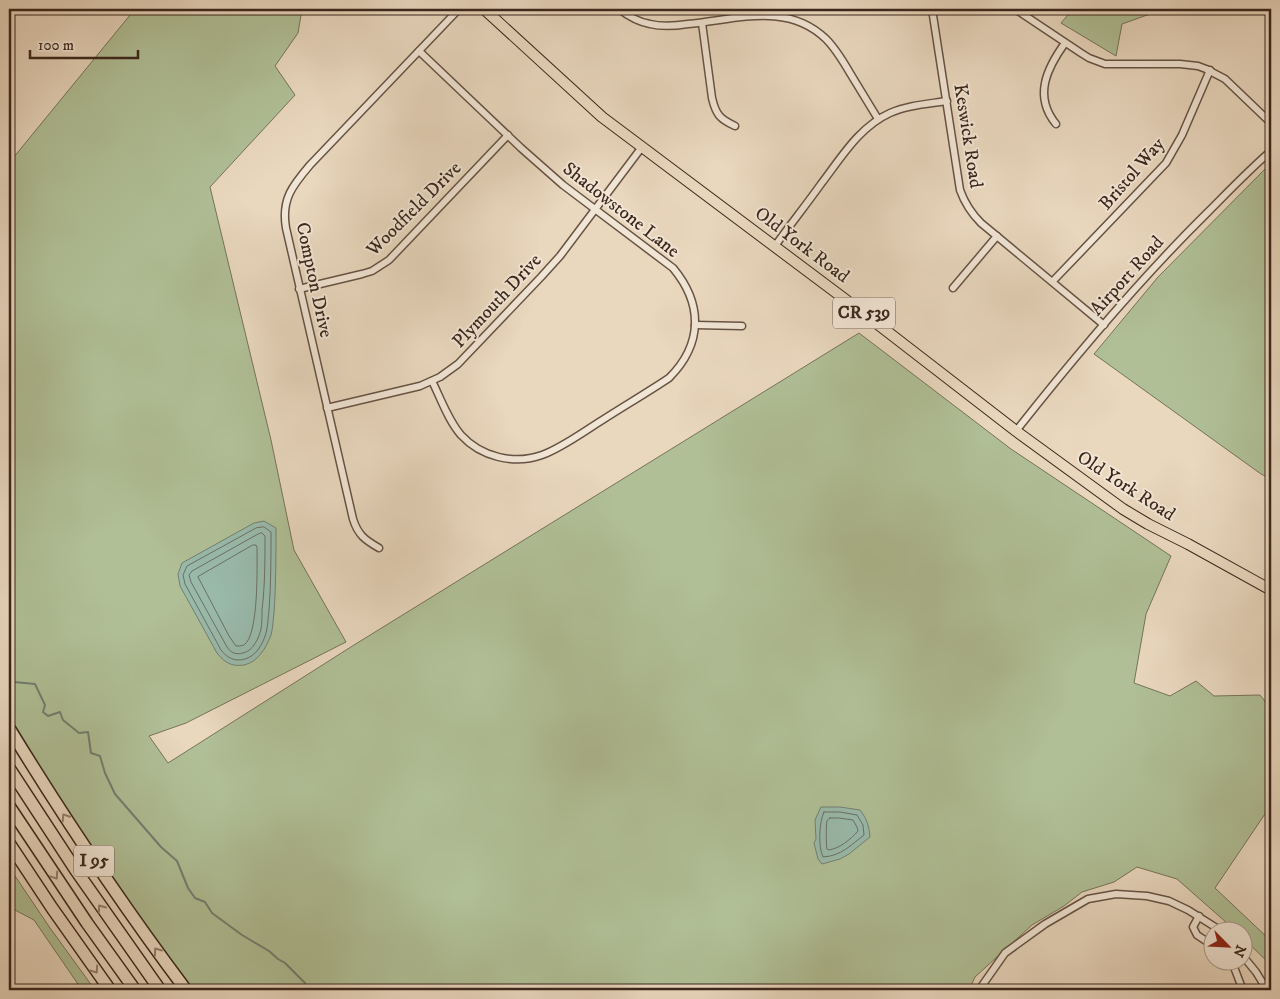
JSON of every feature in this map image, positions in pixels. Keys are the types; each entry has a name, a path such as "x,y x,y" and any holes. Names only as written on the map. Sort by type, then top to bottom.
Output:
{"highway":[{"name":"I 95","path":"9,728 104,876 186,990"},
{"name":"I 95","path":"9,768 80,877 160,990"},
{"name":"I 95","path":"9,806 86,923 135,990"},
{"path":"9,842 52,908 110,990"}],"main road":[{"name":"Old York Road","path":"484,9 602,116 1016,431 1131,514 1268,588"}],"street":[{"name":"Compton Drive","path":"379,548 363,538 356,528 300,289 285,222 285,211 291,190 310,165 459,9"},
{"path":"619,9 630,16 650,24 670,26 766,15 802,22 819,33 836,50 878,119"},
{"name":"Keswick Road","path":"932,9 960,190 964,201 974,216 1104,325"},
{"path":"1015,9 1089,58 1105,64 1188,64 1210,70 1225,79 1271,123"},
{"path":"702,23 714,109 718,116 735,126"},
{"path":"1056,124 1047,109 1044,83 1050,66 1065,43"},
{"name":"Shadowstone Lane","path":"419,51 550,174 672,268 687,287 692,301 695,325 694,336 686,356 682,364 669,378 565,443 541,455 520,459 502,458 471,444 462,436 452,422 432,381"},
{"name":"Bristol Way","path":"1053,281 1166,163 1182,135 1210,70"},
{"path":"775,246 864,130 891,112 906,107 947,101"},
{"name":"Woodfield Drive","path":"300,289 362,274 381,266 389,260 508,135"},
{"name":"Plymouth Drive","path":"327,408 410,389 432,381 458,364 542,278 642,147"},
{"name":"Airport Road","path":"1016,431 1057,378 1155,267 1271,151"},
{"path":"953,288 997,236"},
{"path":"695,325 742,326"},
{"path":"979,990 1005,953 1045,924 1088,899 1116,894 1147,896 1169,901 1208,922"},
{"path":"1199,916 1193,926 1196,935 1202,939"},
{"path":"1252,967 1264,989"},
{"path":"1236,972 1244,990"}],"shaded area":[{"path":"135,9 302,9 298,33 275,66 295,95 210,187 271,440 294,550 346,642 186,723 149,736 168,763 354,645 859,333 1011,449 1171,556 1146,614 1134,683 1170,696 1196,681 1214,696 1260,695 1271,709 1271,805 1215,888 1251,922 1226,922 1177,879 1137,867 1114,882 1082,892 1064,906 1032,925 975,977 969,990 180,990 136,931 26,766 9,737 9,163"},
{"path":"1073,9 1164,9 1122,24 1116,56 1061,23"},
{"path":"1271,163 1271,479 1261,474 1094,354 1158,277"},
{"path":"9,867 95,990 82,990 34,920 15,910 9,896"},
{"path":"1252,923 1271,941 1271,965 1252,947"}],"water":[{"path":"264,521 276,528 272,632 264,649 257,658 244,665 232,664 222,659 217,653 180,586 178,574 182,563 254,523"},
{"path":"821,807 860,810 867,823 870,837 849,854 840,859 822,864 818,859 814,843 816,839 815,820"}],"waterway":[{"path":"9,677 14,682 35,684 45,705 43,712 48,716 60,712 63,720 79,733 88,732 91,753 100,756 105,773 115,794 161,847 177,861 188,888 195,898 205,902 212,913 285,963 305,983 307,990"}]}
